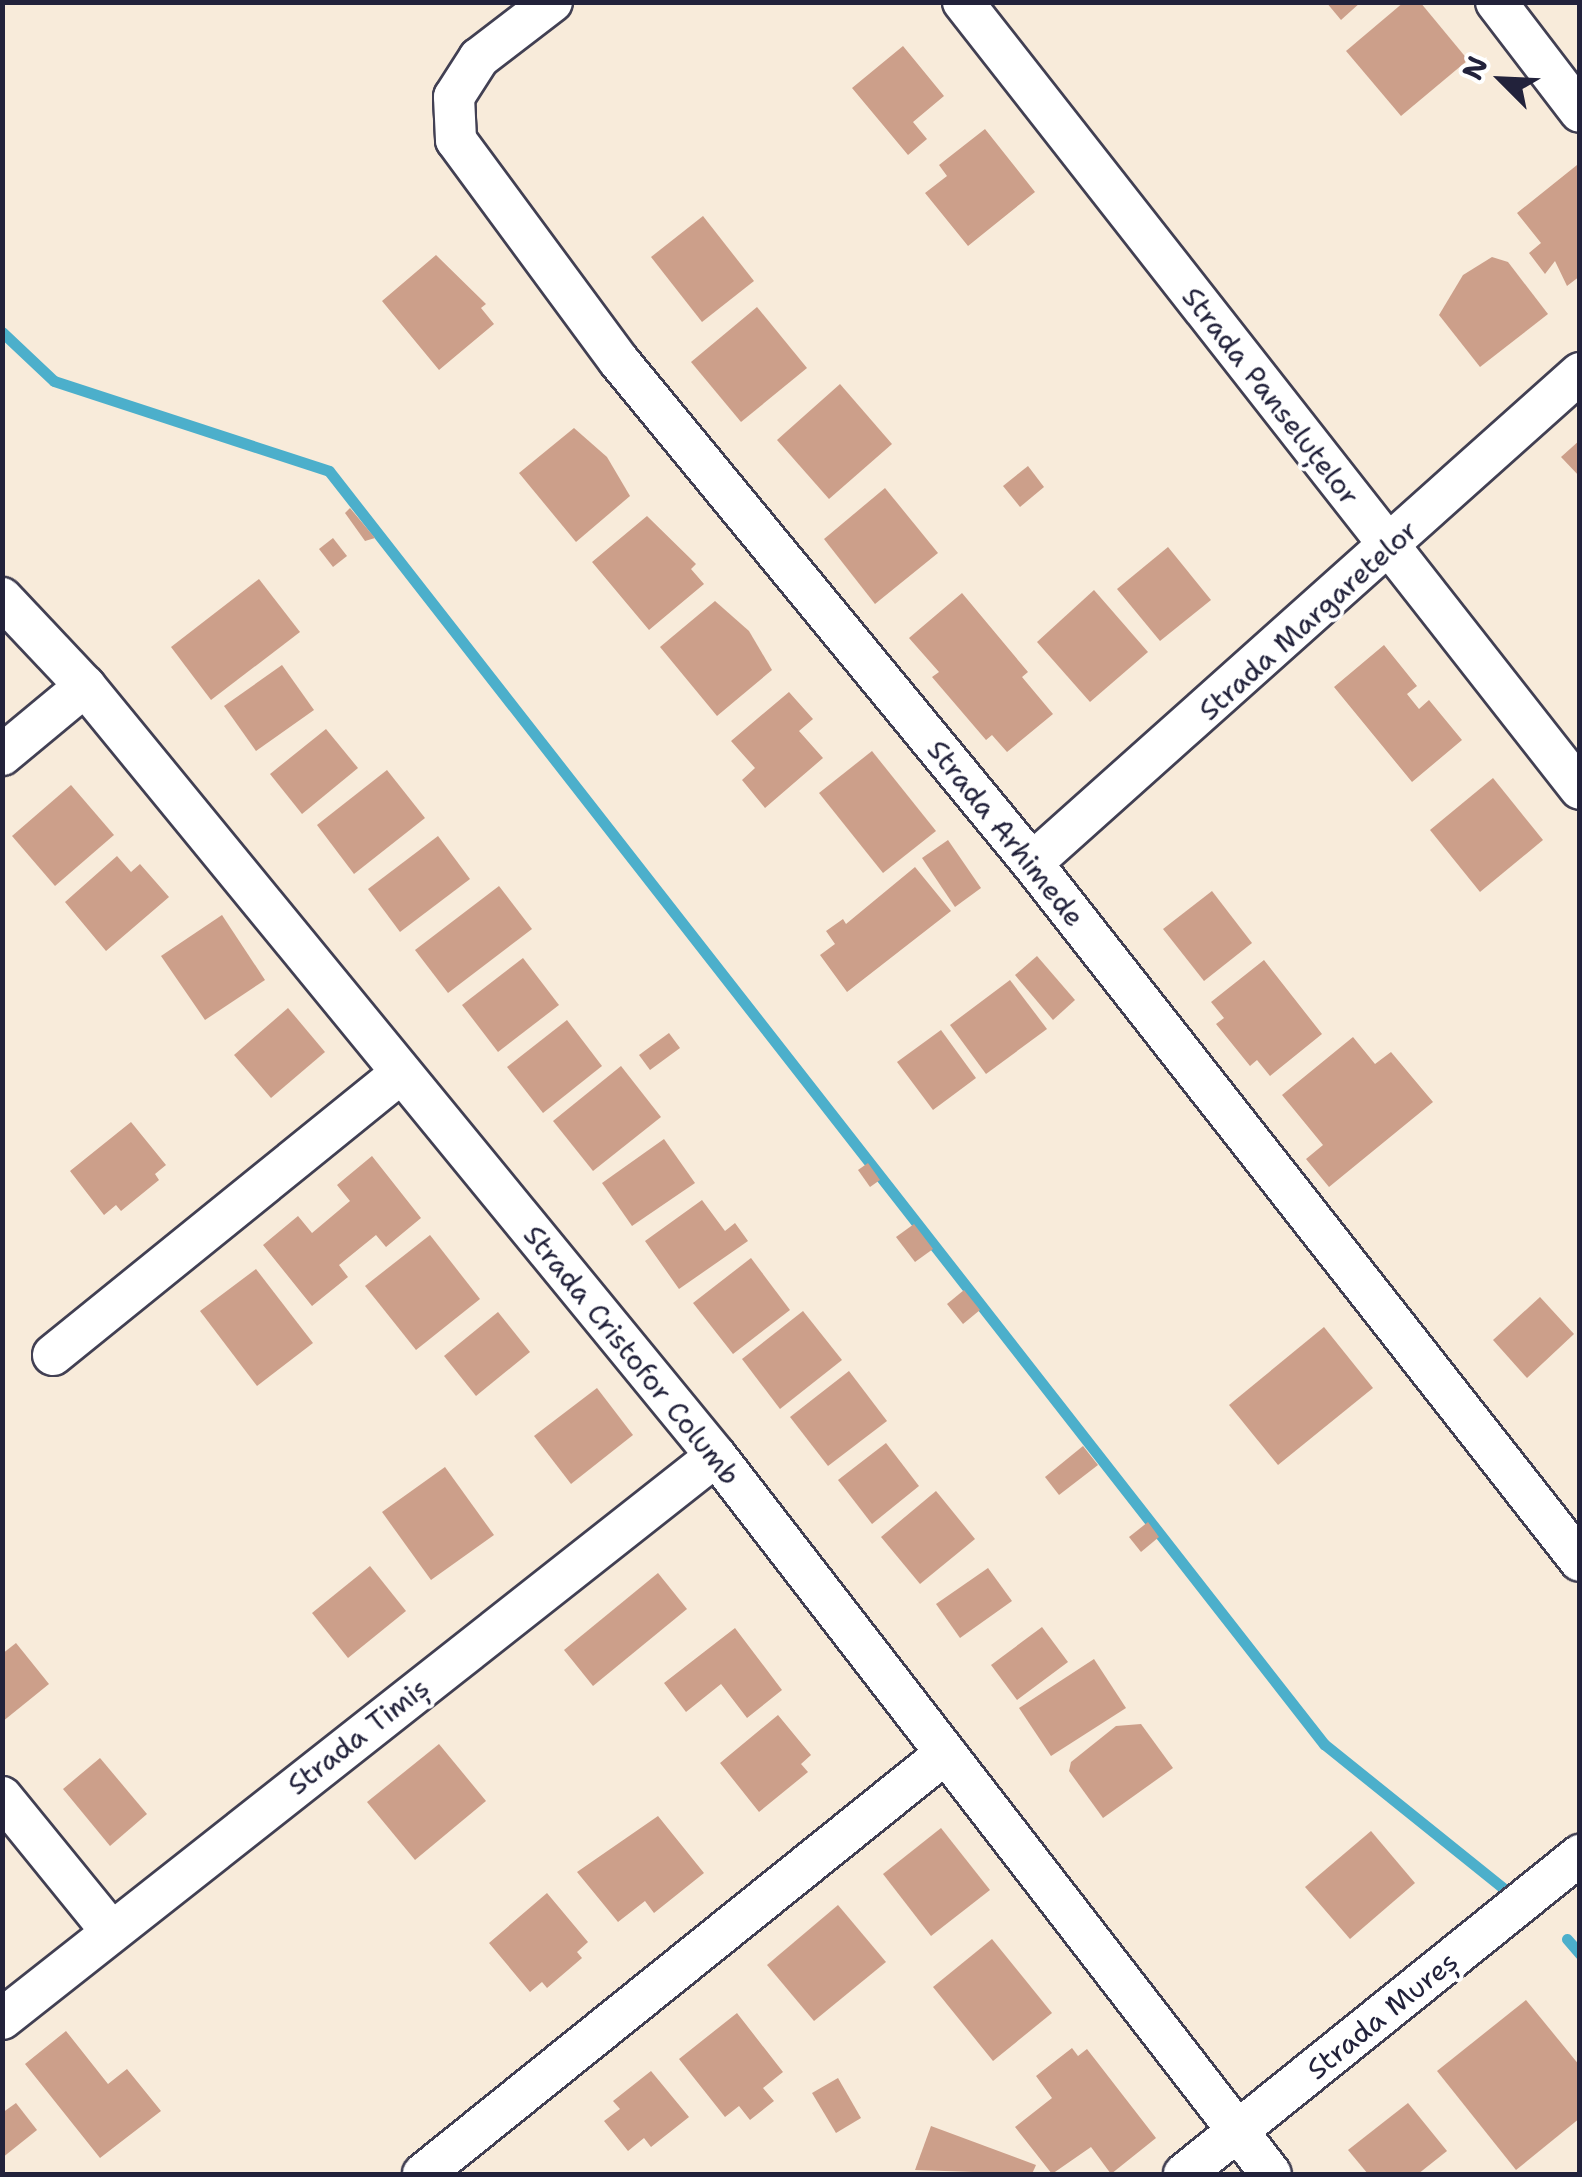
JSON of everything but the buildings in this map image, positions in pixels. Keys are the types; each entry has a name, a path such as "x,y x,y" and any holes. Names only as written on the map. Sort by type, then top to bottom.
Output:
{"street":[{"name":"Strada Arhimede","path":"552,2 478,58 454,97 456,140 619,362 1032,863 1580,1562"},
{"name":"Strada Panseluțelor","path":"963,2 1580,789"},
{"path":"1496,2 1580,112"},
{"name":"Strada Margaretelor","path":"1032,863 1390,549 1580,374"},
{"name":"Strada Cristofor Columb","path":"2,598 84,686 716,1456 1271,2174"},
{"path":"2,755 84,686"},
{"path":"53,1355 402,1073"},
{"name":"Strada Timiș","path":"2,2019 110,1930 716,1456"},
{"path":"423,2174 946,1754"},
{"path":"2,1797 110,1930"},
{"name":"Strada Mureș","path":"1184,2174 1580,1856"}],"waterway":[{"path":"2,332 54,381 329,471 1324,1744 1512,1895"},
{"path":"1567,1939 1580,1954"}]}
